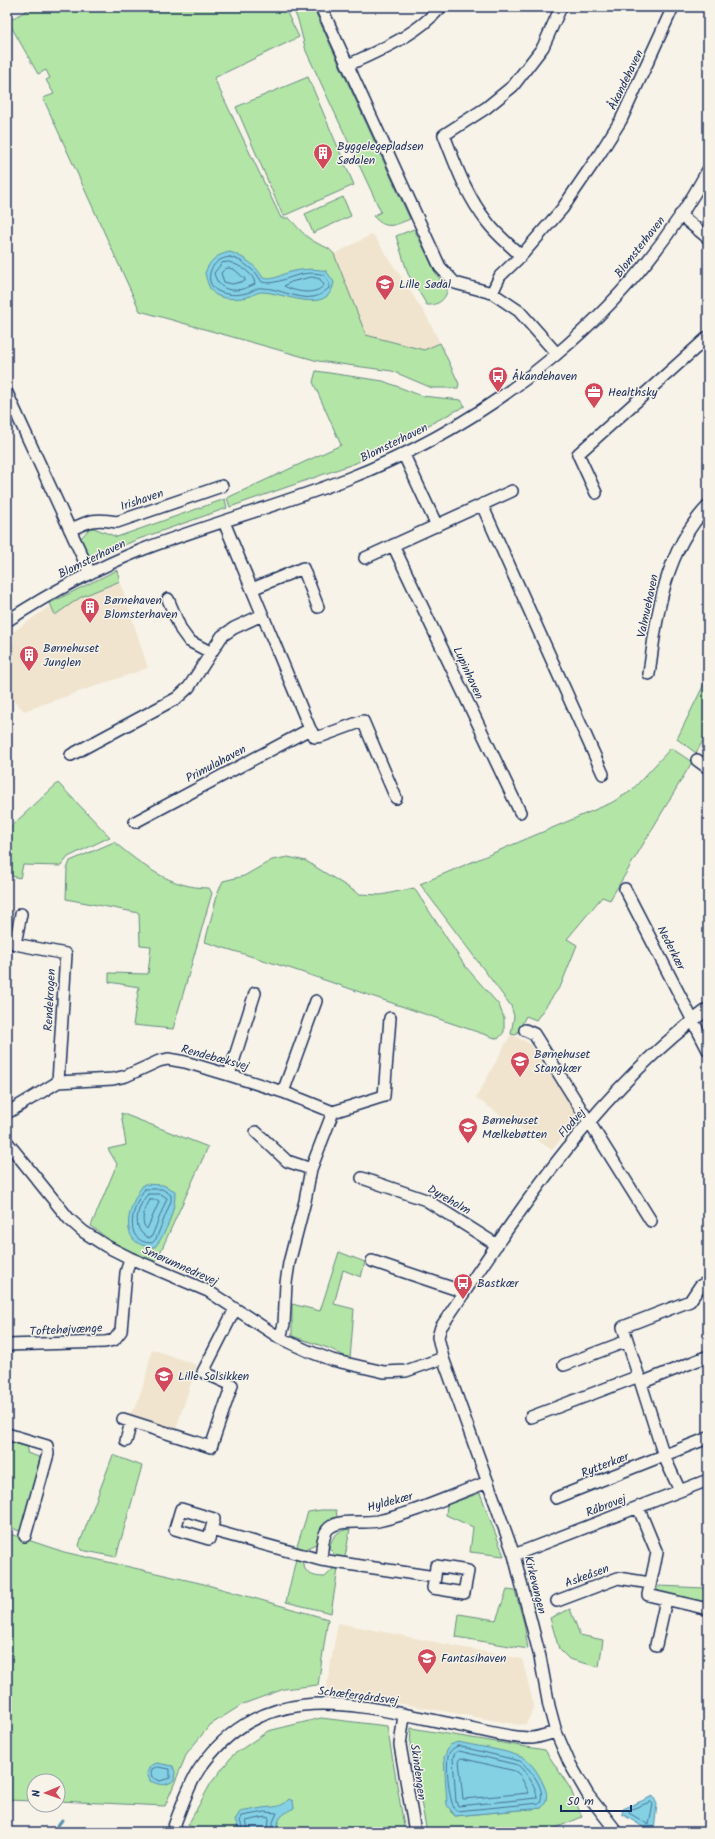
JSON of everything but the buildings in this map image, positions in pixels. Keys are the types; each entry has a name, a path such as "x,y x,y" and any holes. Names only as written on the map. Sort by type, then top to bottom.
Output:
{"street":[{"path":"321,7 440,267 455,283 492,293 519,311 557,354"},
{"path":"348,65 402,39 430,20 441,7"},
{"path":"521,256 488,224 473,201 458,172 444,135 486,108 513,86 543,47 561,7"},
{"name":"Åkandehaven","path":"492,293 500,276 521,256 562,209 600,155 621,120 673,7"},
{"name":"Blomsterhaven","path":"7,621 25,609 90,573 142,550 346,480 404,455 494,403 557,354 613,302 648,261 680,215 708,170"},
{"path":"680,215 708,238"},
{"path":"596,493 578,454 708,337"},
{"path":"7,393 90,573"},
{"path":"404,455 437,526"},
{"name":"Irishaven","path":"70,530 90,520 100,519 117,522 222,486"},
{"path":"364,558 512,491"},
{"path":"482,505 604,774"},
{"name":"Valmuehaven","path":"649,674 658,611 666,577 676,552 688,531 708,506"},
{"path":"224,522 262,615 315,737 322,736 363,720 396,798"},
{"name":"Lupinhaven","path":"393,545 520,812"},
{"path":"252,589 303,568 318,607"},
{"path":"168,599 181,630 189,641 210,652"},
{"path":"71,756 177,698 189,687 210,652 222,636 234,628 262,615"},
{"name":"Primulahaven","path":"135,822 310,728"},
{"path":"697,760 708,768"},
{"name":"Nederkær","path":"625,889 708,1050"},
{"name":"Rendekrogen","path":"21,914 15,944 66,954 58,1082"},
{"path":"229,1075 255,993"},
{"path":"283,1092 316,1001"},
{"name":"Flodvej","path":"438,1337 441,1327 464,1292 549,1171 590,1121 640,1068 693,1020 708,1009"},
{"path":"280,1338 284,1324 286,1283 289,1263 305,1201 311,1169 333,1112 384,1096 390,1018"},
{"path":"525,1030 534,1034 590,1121 651,1221"},
{"name":"Rendebæksvej","path":"7,1113 58,1082 113,1079 126,1076 159,1060 185,1062 229,1075 283,1092 333,1112"},
{"path":"256,1132 288,1161 311,1169"},
{"name":"Smørumnedrevej","path":"7,1142 70,1219 95,1240 130,1258 208,1291 280,1338 332,1360 384,1372 406,1371 443,1358"},
{"name":"Dyreholm","path":"362,1178 426,1200 497,1245"},
{"name":"Toftehøjvænge","path":"7,1345 105,1342 114,1340 121,1331 126,1273 130,1258"},
{"path":"372,1261 464,1292"},
{"path":"680,1491 664,1456 623,1327 690,1301 700,1286 708,1282"},
{"path":"126,1441 127,1421 211,1447 232,1385 203,1372 235,1309"},
{"name":"Kirkevangen","path":"438,1337 443,1358 514,1555 540,1657 556,1732 569,1762 588,1795 617,1832"},
{"path":"564,1365 628,1341"},
{"path":"531,1417 708,1356"},
{"path":"7,1434 47,1446 48,1454 25,1536"},
{"name":"Rytterkær","path":"556,1498 708,1438"},
{"name":"Råbrovej","path":"514,1555 708,1480"},
{"name":"Hyldekær","path":"321,1560 325,1535 329,1528 337,1524 376,1521 395,1516 488,1482"},
{"path":"638,1507 657,1553 648,1595 708,1609"},
{"path":"211,1530 321,1560 434,1577"},
{"name":"Askeåsen","path":"557,1601 618,1578 650,1583"},
{"path":"656,1645 666,1600"},
{"name":"Schæfergårdsvej","path":"172,1832 199,1769 214,1751 236,1730 262,1714 299,1704 340,1704 532,1738 556,1732"},
{"name":"Skindengen","path":"404,1715 400,1745 415,1832"}],"shaded area":[{"name":"Lille Sødal","path":"373,234 427,317 440,343 424,350 366,335 334,254"},
{"path":"120,581 148,668 24,711 7,694 7,652 14,641 10,634 50,606 56,615 81,597"},
{"name":"Børnehuset Stangkær","path":"511,1034 530,1044 579,1117 552,1150 476,1098"},
{"name":"Lille Solsikken","path":"152,1349 197,1365 175,1432 127,1417 136,1406 145,1380"},
{"name":"Fantasihaven","path":"338,1623 522,1659 532,1698 533,1710 526,1724 519,1725 326,1690"}],"green space":[{"path":"33,7 284,7 299,37 214,78 281,218 289,218 311,240 332,251 334,254 366,335 424,350 440,343 459,384 458,388 432,388 392,371 318,361 140,311 43,98 54,94 46,80 50,78 46,70 38,74 8,21"},
{"path":"292,7 313,7 410,219 394,225 386,225 373,216 381,212 306,51 298,20"},
{"path":"308,77 354,185 283,216 236,107"},
{"path":"343,197 351,216 313,233 305,214"},
{"path":"414,229 438,277 447,285 445,297 435,304 427,305 408,274 396,236"},
{"path":"316,371 383,381 422,396 461,400 465,406 356,463 230,507 227,498 341,445 313,382"},
{"path":"225,499 227,508 136,540 90,560 80,539 91,527 117,537"},
{"path":"117,570 120,581 81,597 55,615 50,603"},
{"path":"708,676 708,732 696,753 677,739"},
{"path":"671,748 692,762 610,900 602,897 567,939 577,945 561,985 536,1020 526,1016 516,1035 511,1034 514,1016 511,1006 420,884 611,803 631,791"},
{"path":"58,783 110,837 68,857 61,866 23,865 20,878 7,875 7,830"},
{"path":"114,842 157,874 182,884 209,888 212,893 173,1029 133,1025 139,987 109,982 109,973 148,974 151,946 140,945 139,913 66,899 67,869 70,861"},
{"path":"288,857 306,861 359,894 381,895 414,888 465,966 499,1005 504,1018 504,1032 498,1039 292,969 205,942 218,892 223,881 244,876 272,860"},
{"path":"121,1113 208,1147 155,1264 111,1241 91,1226 117,1164 108,1149 126,1145"},
{"path":"339,1252 365,1262 361,1277 343,1270 334,1304 354,1309 350,1359 331,1349 292,1336 292,1304 320,1311"},
{"path":"7,1441 28,1447 27,1453 42,1458 22,1532 7,1526"},
{"path":"113,1455 142,1466 116,1557 81,1550 79,1545"},
{"path":"480,1493 504,1556 470,1552 473,1527 446,1515 447,1505"},
{"path":"336,1510 337,1516 322,1531 318,1543 307,1548 303,1554 295,1552 308,1512"},
{"path":"350,1529 344,1563 335,1561 335,1555 329,1548 332,1540 339,1532"},
{"path":"7,1533 64,1552 204,1584 328,1619 318,1685 284,1689 243,1704 210,1725 187,1753 165,1806 66,1801 66,1773 26,1773 26,1801 7,1800"},
{"path":"296,1559 302,1561 307,1572 316,1576 325,1577 334,1568 338,1569 331,1613 286,1602"},
{"path":"660,1586 704,1588 706,1602 661,1594 656,1588"},
{"path":"507,1590 515,1591 524,1623 528,1649 456,1637 459,1614 496,1620"},
{"path":"570,1609 580,1635 603,1640 599,1667 569,1659 559,1649 550,1618"},
{"path":"321,1718 387,1726 405,1832 205,1832 188,1825 211,1783 233,1755 268,1731"},
{"path":"411,1728 545,1750 570,1788 582,1817 546,1832 427,1832 410,1747","holes":["546,1800 541,1808 455,1816 450,1811"]}],"water":[{"path":"230,252 249,262 257,269 263,278 266,279 272,279 287,273 306,269 316,269 326,271 334,282 330,292 324,298 315,301 262,292 243,298 234,299 218,296 210,289 205,273 211,261"},
{"path":"144,1184 163,1185 175,1191 174,1206 170,1221 155,1247 142,1245 134,1240 128,1223 133,1202"},
{"path":"7,1577 12,1586 7,1621"},
{"path":"458,1742 507,1752 525,1759 536,1770 543,1784 546,1791 545,1804 541,1808 455,1816 447,1805 444,1757 450,1745"},
{"path":"157,1763 173,1766 175,1772 174,1780 168,1784 162,1785 150,1781 147,1773 150,1766"},
{"path":"653,1796 657,1804 654,1831 651,1832 622,1814 623,1809"},
{"path":"289,1799 293,1801 294,1808 286,1812 281,1817 278,1823 277,1832 242,1832 239,1830 235,1820 240,1812 280,1806"}],"waterway":[{"path":"53,1832 62,1820"}],"place":[{"name":"Byggelegepladsen Sødalen","path":"323,170"},
{"name":"Lille Sødal","path":"385,301"},
{"name":"Åkandehaven","path":"498,393"},
{"name":"Healthsky","path":"594,409"},
{"name":"Børnehaven Blomsterhaven","path":"90,624"},
{"name":"Børnehuset Junglen","path":"29,672"},
{"name":"Børnehuset Stangkær","path":"520,1078"},
{"name":"Børnehuset Mælkebøtten","path":"468,1144"},
{"name":"Bastkær","path":"463,1300"},
{"name":"Lille Solsikken","path":"164,1393"},
{"name":"Fantasihaven","path":"427,1675"}]}
